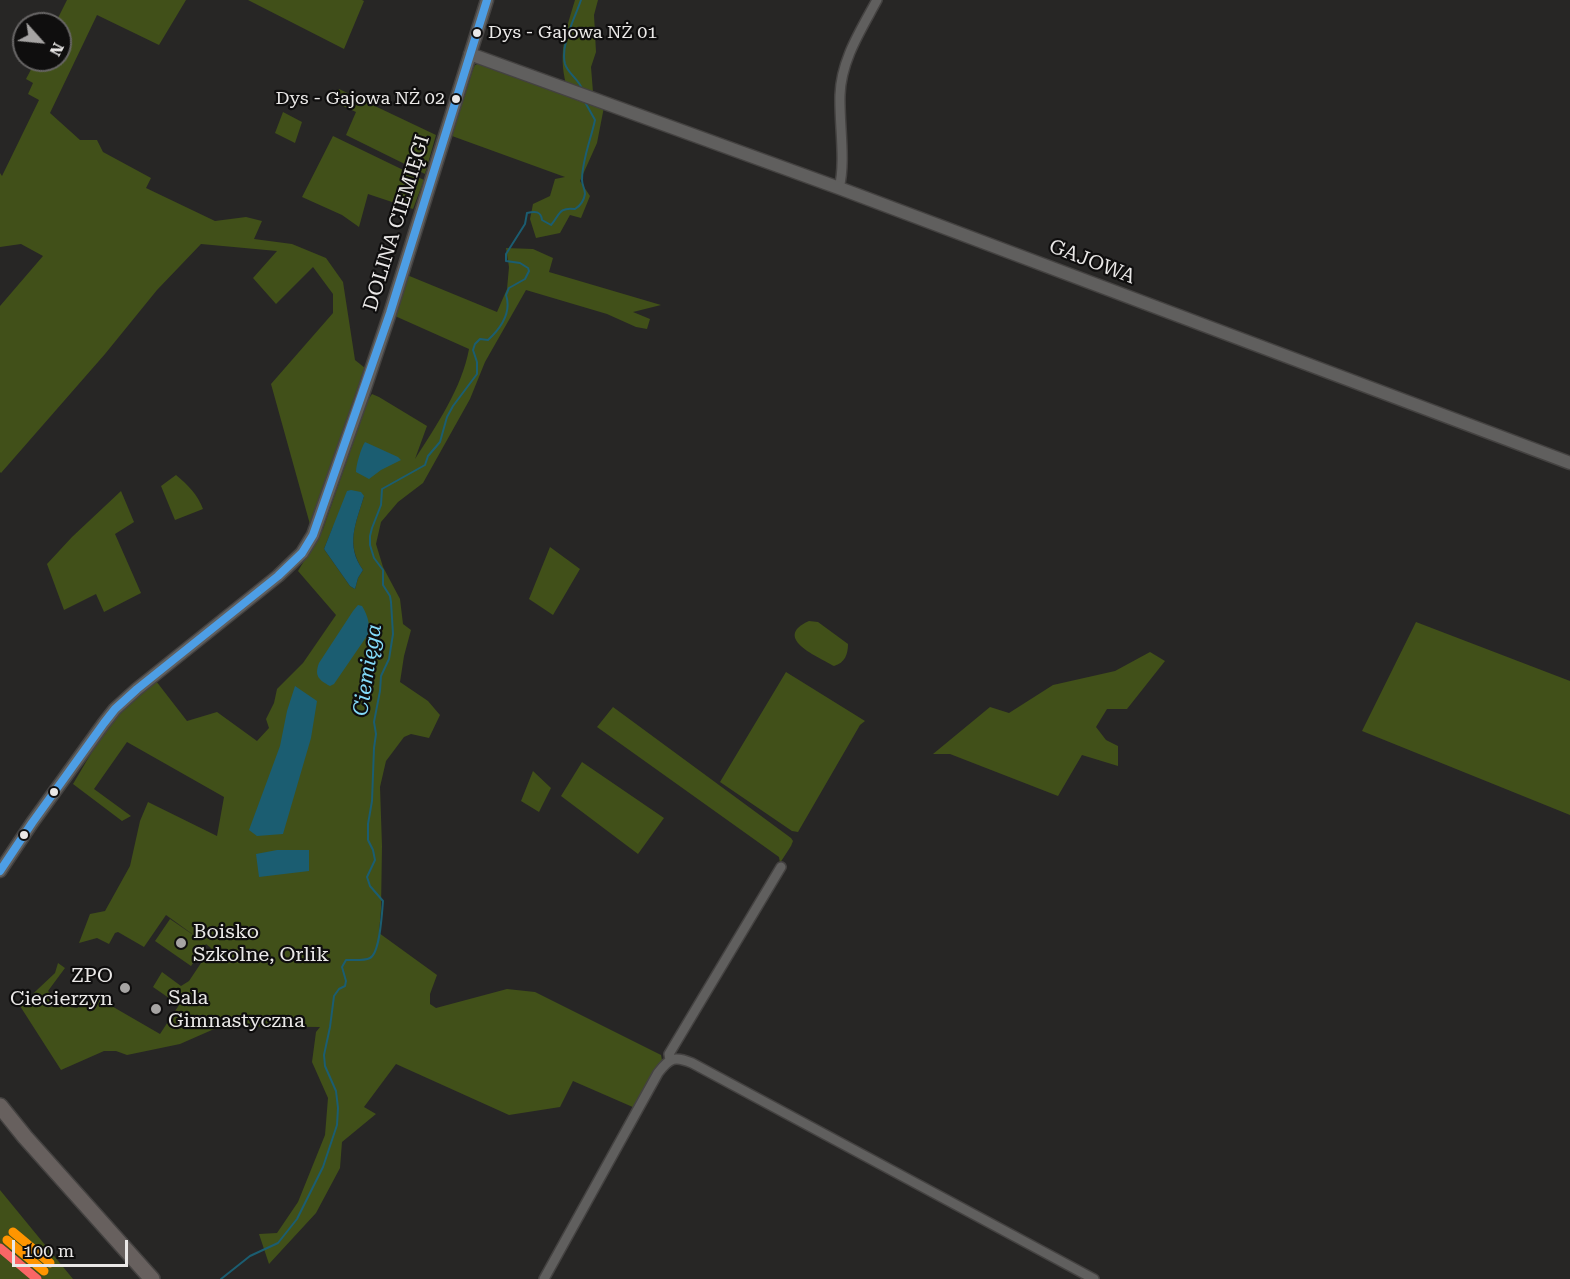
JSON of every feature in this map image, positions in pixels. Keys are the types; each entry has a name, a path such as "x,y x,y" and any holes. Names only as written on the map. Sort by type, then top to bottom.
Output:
{"highway":[{"path":"0,1106 152,1279"}],"street":[{"name":"DOLINA CIEMIĘGI","path":"0,871 32,822 115,709 278,576 302,553 310,541 365,388 487,0"},
{"path":"838,188 842,174 840,95 843,72 855,42 877,0"},
{"name":"GAJOWA","path":"470,54 838,188 1570,463"},
{"path":"670,1060 669,1054 781,867"},
{"path":"544,1279 658,1073 665,1063 681,1059 1094,1279"}],"green space":[{"path":"67,0 186,0 159,45 97,15 72,67 72,12 61,12"},
{"path":"248,0 362,0 364,1 344,49"},
{"path":"575,0 598,0 594,15 596,52 591,67 593,92 566,84 563,62 564,41"},
{"path":"482,62 604,107 597,143 580,181 590,196 581,218 570,215 560,233 536,238 530,219 533,204 550,196 555,179 565,177 452,136 473,69 475,65"},
{"path":"30,72 70,72 50,113 80,140 97,140 103,152 151,178 146,188 215,221 246,217 262,221 254,239 292,244 326,258 343,282 355,360 365,368 361,386 311,528 271,384 333,313 333,294 313,267 276,304 253,278 277,251 201,244 157,290 105,354 0,472 0,306 43,256 21,244 0,247 0,173 2,176 39,100 28,94 33,83 26,79"},
{"path":"339,89 436,135 425,174 346,135 356,112 334,102"},
{"path":"283,112 302,122 295,143 275,133"},
{"path":"333,136 424,180 413,209 368,194 359,227 342,215 302,197"},
{"path":"506,248 533,249 553,258 549,272 661,305 633,312 650,319 647,329 636,327 607,314 526,290 485,362 470,399 423,483 398,502 381,522 376,544 383,567 400,599 403,624 411,630 400,682 428,701 440,715 429,738 411,734 404,737 386,761 380,787 382,846 379,933 437,975 430,994 430,1004 436,1008 507,989 535,992 661,1055 662,1060 635,1108 573,1081 560,1107 509,1115 396,1064 364,1107 376,1114 342,1142 340,1168 316,1213 269,1264 259,1234 277,1233 298,1202 325,1135 328,1098 312,1062 316,1032 320,1027 221,1026 180,1044 127,1055 116,1051 104,1051 61,1070 20,1006 55,973 58,963 65,968 48,991 61,1005 77,1008 96,997 160,1034 179,1005 153,987 162,972 181,986 189,981 211,948 206,944 191,966 155,941 170,919 202,941 166,915 144,947 118,932 109,944 97,938 79,943 90,914 105,911 130,866 140,821 148,802 217,836 224,797 127,742 94,789 131,816 122,821 73,784 111,723 127,705 156,681 187,721 217,712 257,741 269,728 266,719 274,703 277,689 303,663 336,615 298,571 323,529 368,400 372,394 379,397 427,426 415,459 447,406 466,364 469,349 395,316 407,275 497,312 507,289 509,267","holes":["364,496 355,524 353,542 354,551 363,570 355,589 350,586 324,549 333,527"]},
{"path":"176,475 192,491 203,509 175,520 161,486"},
{"path":"121,491 134,522 115,534 141,593 104,612 96,594 64,610 47,564"},
{"path":"550,547 580,569 553,615 529,599"},
{"path":"809,621 818,622 848,644 846,655 841,663 834,666 809,652 796,640 795,634 799,627"},
{"path":"1416,622 1570,681 1570,815 1362,731"},
{"path":"1150,652 1165,661 1127,709 1107,709 1096,727 1106,740 1118,746 1118,766 1082,755 1058,796 950,754 933,754 990,707 1009,713 1053,685 1115,671"},
{"path":"786,672 865,721 860,725 798,832 792,831 720,782"},
{"path":"613,707 791,838 793,841 791,846 780,863 779,857 597,727"},
{"path":"582,762 664,818 638,854 561,796"},
{"path":"533,771 551,788 539,812 521,801"},
{"path":"0,1190 73,1279 0,1279"}],"water":[{"path":"365,442 401,460 369,479 356,472"},
{"path":"347,491 361,492 364,496 355,525 353,543 354,552 363,570 355,589 350,586 324,549"},
{"path":"358,605 362,606 367,615 369,633 334,684 330,686 318,677 319,663"},
{"path":"295,686 317,701 311,738 283,834 257,836 249,830 280,746"},
{"path":"277,850 309,850 309,871 259,877 256,854"}],"waterway":[{"name":"Ciemięga","path":"581,0 566,40 564,57 567,68 583,91"},
{"name":"Ciemięga","path":"221,1279 250,1256 278,1243 297,1219 323,1167 337,1125 336,1091 325,1066 324,1055 334,996 339,989 345,986 342,967 346,960 370,958 378,941 383,901 370,886 367,877 375,860 368,840 368,824 372,801 376,734 374,722 381,676 389,659 393,634 390,596 383,585 383,570 374,558 370,545 372,528 381,505 382,489 425,465 428,456 440,442 447,417 453,406 477,374 477,362 473,350 475,344 480,339 488,340 501,325 508,308 506,295 509,288 525,279 529,271 520,263 506,261 506,254 525,224 527,213 537,212 542,220 551,225 560,212 565,209 575,209 583,201 585,194 582,180 583,165 595,120 585,102"}],"transit line":[{"path":"0,871 115,709 278,576 302,553 313,535 390,313 487,0"},
{"path":"13,1232 50,1263"},
{"path":"7,1240 44,1271"},
{"path":"0,1248 37,1279"}],"place":[{"name":"Dys - Gajowa NŻ 01","path":"477,33"},
{"name":"Dys - Gajowa NŻ 02","path":"456,99"},
{"name":"Boisko Szkolne, Orlik","path":"181,943"},
{"name":"ZPO Ciecierzyn","path":"125,988"},
{"name":"Sala Gimnastyczna","path":"156,1009"}]}
